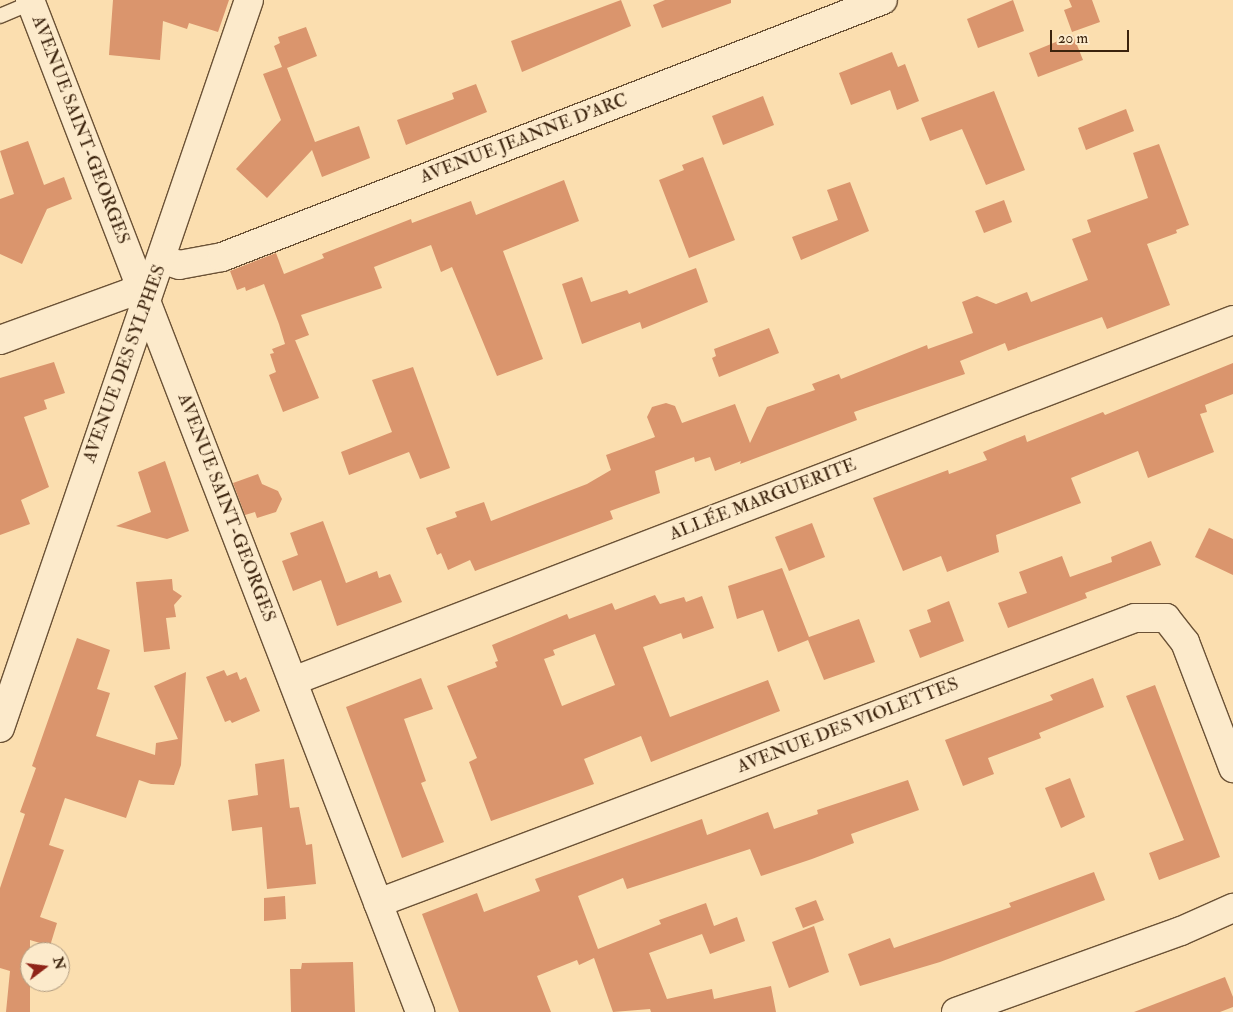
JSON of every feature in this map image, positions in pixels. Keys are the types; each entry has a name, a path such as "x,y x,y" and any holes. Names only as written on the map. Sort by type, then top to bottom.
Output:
{"street":[{"name":"AVENUE DES SYLPHES","path":"0,728 146,301 163,260 249,0"},
{"name":"AVENUE JEANNE D'ARC","path":"163,260 180,266 222,257 883,0"},
{"name":"AVENUE SAINT-GEORGES","path":"31,2 420,1012"},
{"path":"0,340 129,293 146,301"},
{"name":"ALLÉE MARGUERITE","path":"293,681 1233,320"},
{"name":"AVENUE DES VIOLETTES","path":"378,903 1135,618 1166,618 1185,642 1233,768"},
{"path":"956,1012 1181,931 1233,908"}],"lane":[{"name":"AVENUE SAINT-GEORGES","path":"0,16 31,2"}],"building":[{"path":"113,0 229,0 218,32 189,23 187,29 163,21 160,60 109,55"},
{"path":"621,0 631,26 522,72 511,41"},
{"path":"665,0 731,0 731,3 662,28 653,5"},
{"path":"1013,0 1024,31 978,48 967,19"},
{"path":"1069,0 1092,0 1100,22 1072,32 1064,10 1072,7"},
{"path":"306,27 317,56 287,68 315,142 359,126 370,158 322,177 312,150 267,198 236,169 281,120 263,74 282,67 274,46 280,43 278,37"},
{"path":"1073,35 1083,60 1038,77 1029,53"},
{"path":"892,52 898,67 905,64 919,101 897,110 890,90 851,105 839,73"},
{"path":"476,84 487,112 406,145 397,120 454,99 452,93"},
{"path":"994,91 1025,170 986,185 962,129 930,141 921,118"},
{"path":"763,96 774,125 723,145 712,116"},
{"path":"1126,109 1134,131 1086,150 1078,128"},
{"path":"28,141 44,185 64,177 72,199 47,209 22,264 0,254 0,199 14,194 0,151"},
{"path":"1159,144 1189,225 1176,230 1177,233 1147,244 1170,305 1107,329 1102,317 1008,351 1005,343 960,361 965,374 854,412 857,420 740,464 741,461 715,471 710,457 695,462 694,457 655,471 660,493 610,511 613,519 475,571 470,560 448,570 441,553 437,555 426,528 457,517 455,512 484,502 491,521 587,484 611,470 606,455 655,437 647,417 652,407 666,403 675,406 682,423 735,404 750,443 767,407 815,390 812,384 839,374 841,379 927,345 928,349 973,333 962,302 977,296 996,304 1027,292 1031,302 1088,280 1072,239 1091,232 1087,220 1148,198 1133,153"},
{"path":"703,157 735,240 689,258 659,180 684,170 682,165"},
{"path":"564,180 579,221 503,251 543,359 497,376 452,267 441,272 431,245 374,267 382,288 301,315 309,335 295,340 319,398 283,412 269,375 276,372 270,354 274,353 272,349 285,344 264,284 246,291 245,287 237,290 230,271 276,253 284,274 324,258 322,254 411,219 412,223 471,201 476,215"},
{"path":"850,182 869,231 801,260 792,237 838,220 827,190"},
{"path":"1004,200 1012,222 984,233 975,211"},
{"path":"696,268 708,302 642,329 640,322 582,344 562,284 582,277 591,302 627,290 629,294"},
{"path":"769,328 779,353 719,377 712,358 716,356 714,349"},
{"path":"54,362 65,393 44,400 47,409 24,417 49,487 21,500 30,524 0,535 0,378"},
{"path":"1233,363 1233,394 1205,405 1207,412 1200,414 1214,452 1148,478 1138,451 1071,478 1081,503 996,535 999,552 947,572 941,556 903,571 873,498 948,470 949,474 987,460 983,452 1025,435 1027,442 1103,412 1105,415"},
{"path":"413,367 450,468 420,479 409,452 349,475 341,452 392,432 372,380"},
{"path":"165,461 189,531 167,539 116,526 151,512 138,472"},
{"path":"258,474 262,484 278,491 282,499 276,512 257,518 255,512 245,515 233,483"},
{"path":"323,521 346,583 377,571 379,578 390,574 402,602 337,626 321,580 293,591 282,561 298,555 290,533"},
{"path":"812,523 825,557 789,571 775,537"},
{"path":"1209,528 1233,539 1233,575 1195,557"},
{"path":"1151,541 1161,565 1085,593 1087,598 1008,628 998,603 1027,593 1019,572 1062,556 1070,577 1112,562 1111,557"},
{"path":"782,568 809,637 859,619 875,662 824,680 808,640 778,652 763,610 737,619 728,586"},
{"path":"172,579 173,590 182,596 174,605 176,617 166,618 170,649 144,652 136,582"},
{"path":"655,595 660,604 684,597 686,602 702,596 714,628 683,639 681,633 643,647 670,717 768,680 780,711 651,762 641,736 584,759 594,784 491,821 469,762 477,758 447,686 497,667 495,662 498,661 492,645 567,614 569,619 612,603 615,610","holes":["595,634 615,685 562,706 544,659 555,655 553,650"]},
{"path":"949,601 964,641 920,658 909,630 931,622 927,610"},
{"path":"77,638 110,650 97,689 110,693 96,736 155,755 156,743 178,739 154,686 186,672 181,765 174,785 151,784 139,780 126,818 65,798 49,845 64,850 40,917 57,923 51,942 30,940 30,942 20,942 20,992 30,992 30,1012 6,1012 10,971 0,968 0,888 25,814 20,812 36,768 32,766"},
{"path":"224,670 227,676 237,672 240,680 246,677 260,711 232,723 230,720 225,722 206,677"},
{"path":"421,678 433,709 404,719 426,781 421,783 444,842 402,858 346,707"},
{"path":"1093,678 1104,707 1039,733 1041,738 988,758 994,774 963,786 945,740 1053,700 1050,695"},
{"path":"1155,685 1220,857 1159,880 1149,853 1184,840 1126,696"},
{"path":"284,759 290,808 299,807 306,845 312,844 316,884 267,889 262,827 232,831 228,800 258,795 255,764"},
{"path":"1070,778 1085,817 1061,828 1045,788"},
{"path":"908,780 919,810 851,834 854,843 812,859 761,876 750,849 627,889 623,878 578,896 598,949 661,924 659,920 706,903 714,926 737,917 745,941 710,954 702,934 649,953 667,999 712,989 714,999 771,986 776,1012 651,1012 650,1009 613,1012 594,958 579,965 577,960 537,976 551,1012 459,1012 422,914 477,893 484,912 540,891 535,879 702,819 707,835 768,812 774,829 818,814 817,810"},
{"path":"1094,872 1105,900 940,962 860,986 848,954 890,938 894,948 1011,907 1009,903"},
{"path":"285,896 286,919 264,921 264,898"},
{"path":"816,900 824,920 803,928 795,908"},
{"path":"814,926 829,972 789,988 772,942"},
{"path":"353,962 355,1012 291,1012 290,969 301,969 302,963"},
{"path":"1225,977 1233,997 1233,1007 1220,1012 1134,1012"}]}
